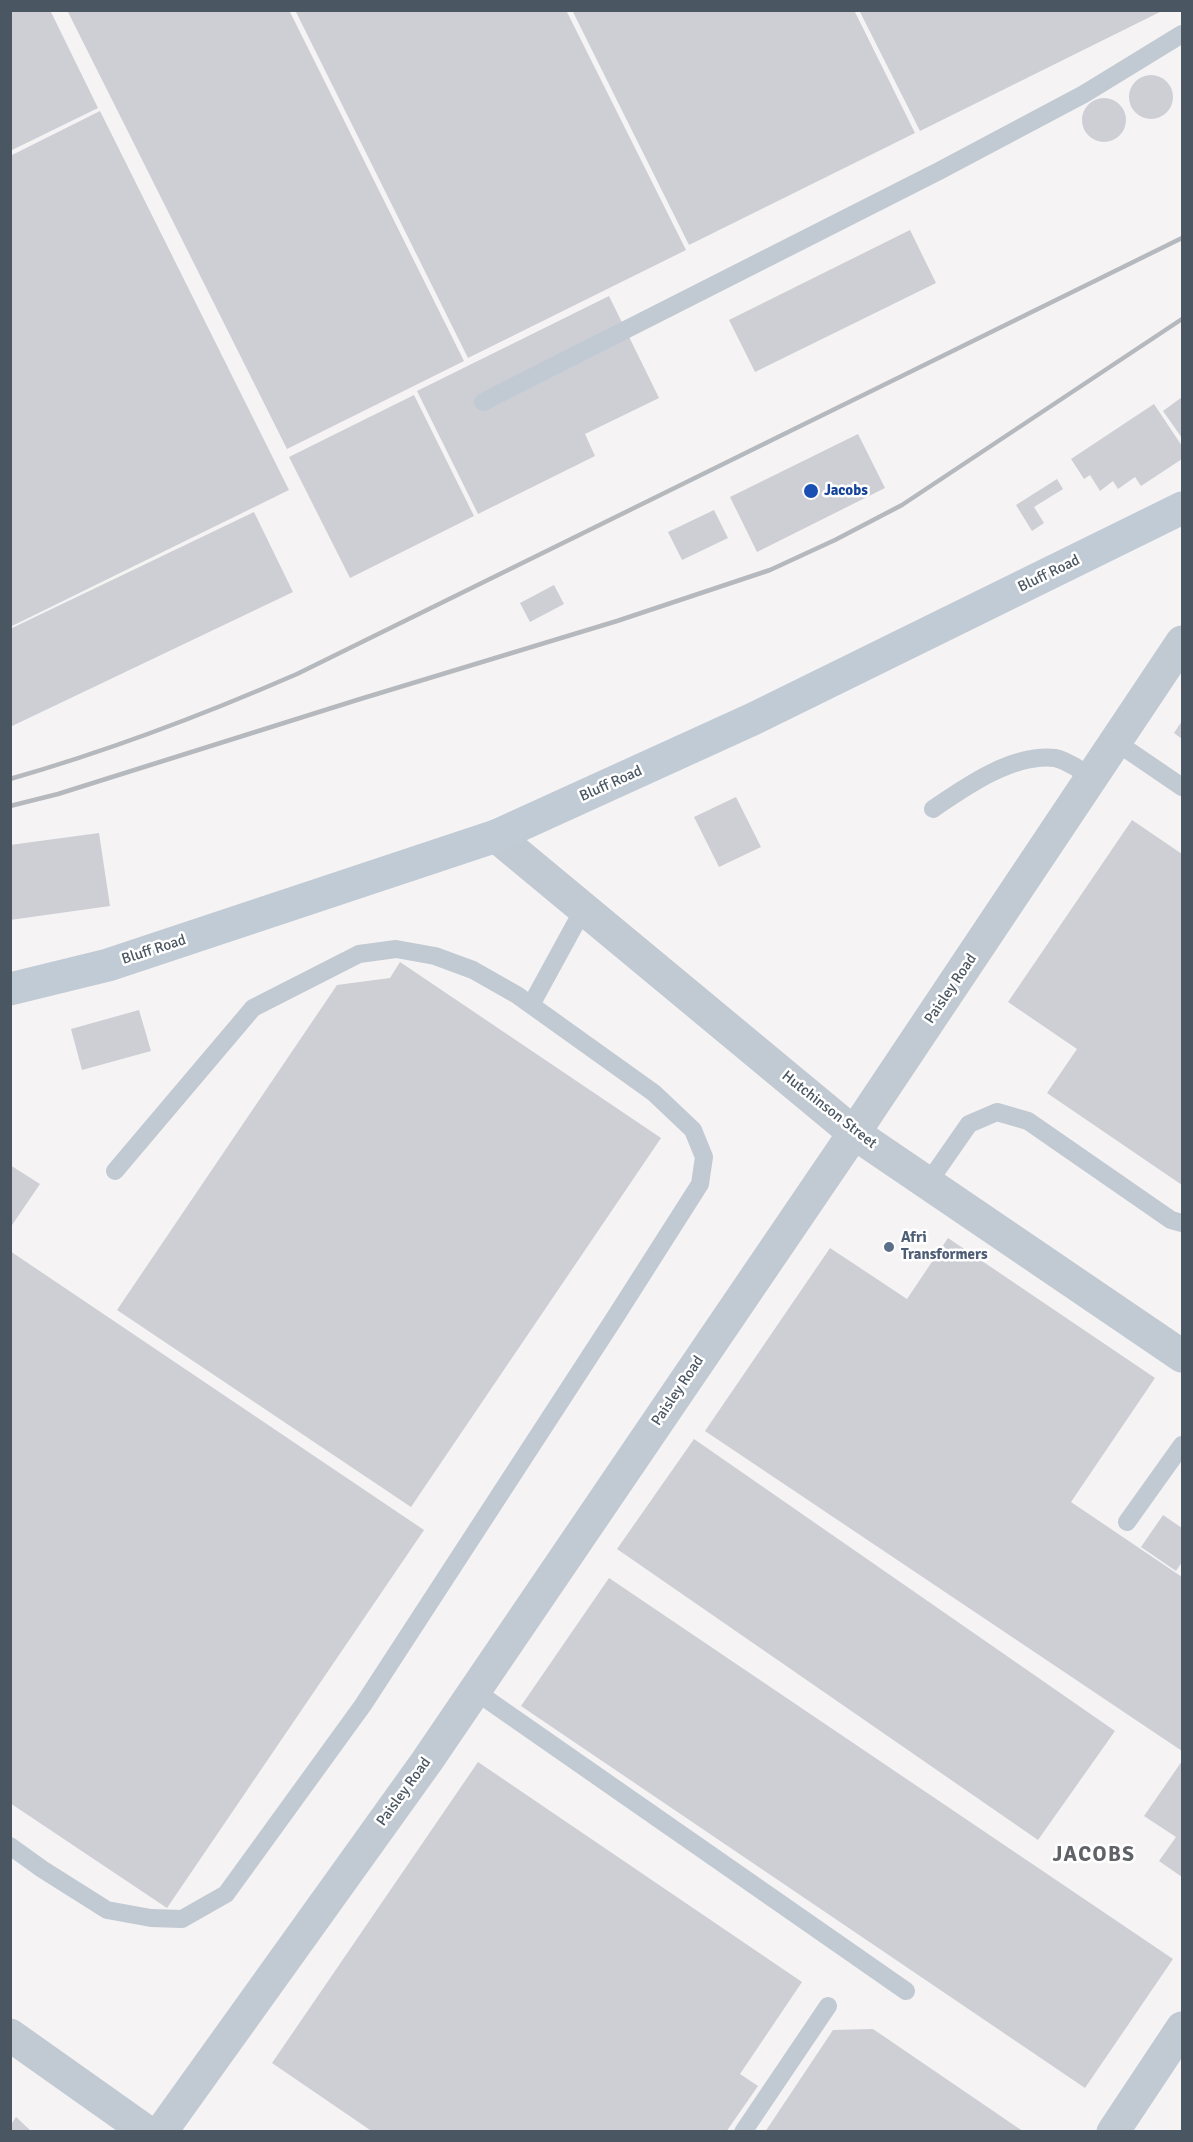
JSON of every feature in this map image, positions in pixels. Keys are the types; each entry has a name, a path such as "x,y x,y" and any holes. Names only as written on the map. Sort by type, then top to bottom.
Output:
{"main road":[{"name":"Bluff Road","path":"10,989 108,965 496,836 742,724 1182,508"}],"street":[{"name":"Paisley Road","path":"161,2132 475,1691 854,1133 1182,642"},
{"name":"Hutchinson Street","path":"496,836 854,1133 1182,1356"},
{"path":"1113,2132 1182,2028"},
{"path":"10,2035 147,2132"}],"lane":[{"path":"483,402 949,166 1084,94 1182,34"},
{"path":"1116,742 1182,787"},
{"path":"933,810 967,786 1018,761 1056,758 1092,777"},
{"path":"531,1005 584,908"},
{"path":"10,1846 107,1910 151,1918 182,1919 226,1894 363,1706 699,1184 704,1157 693,1130 654,1092 531,1005 473,970 435,956 396,949 358,954 253,1008 115,1171"},
{"path":"928,1183 969,1124 998,1112 1028,1121 1171,1220 1182,1223"},
{"path":"1127,1522 1182,1445"},
{"path":"475,1691 906,1991"},
{"path":"742,2132 828,2006"}],"building":[{"path":"10,10 50,10 98,108 10,151"},
{"path":"67,10 289,10 464,361 287,449"},
{"path":"295,10 566,10 686,250 468,358"},
{"path":"572,10 854,10 915,133 689,245"},
{"path":"859,10 1164,10 920,131"},
{"path":"1151,75 1167,81 1173,97 1167,113 1151,119 1135,113 1129,97 1135,81"},
{"path":"1104,98 1120,104 1126,120 1120,136 1104,142 1088,136 1082,120 1088,104"},
{"path":"100,111 289,490 10,627 10,156"},
{"path":"910,230 936,283 755,372 729,320"},
{"path":"609,296 659,398 585,434 595,456 478,514 417,391"},
{"path":"414,395 474,516 350,578 289,457"},
{"path":"1182,397 1182,438 1163,411"},
{"path":"1154,404 1182,446 1182,459 1141,486 1135,477 1118,489 1113,481 1100,491 1090,475 1084,479 1071,459"},
{"path":"858,434 885,488 757,552 730,497"},
{"path":"1057,479 1063,489 1034,507 1044,523 1032,531 1016,505"},
{"path":"714,510 728,538 682,560 668,532"},
{"path":"254,512 293,592 10,727 10,629"},
{"path":"554,585 564,604 530,622 520,603"},
{"path":"1182,721 1182,739 1174,733"},
{"path":"736,797 761,847 719,867 694,817"},
{"path":"1132,820 1182,854 1182,1185 1047,1093 1077,1049 1008,1002"},
{"path":"99,833 110,906 10,920 10,845"},
{"path":"400,962 661,1138 411,1507 117,1310 337,985 390,978"},
{"path":"139,1010 151,1051 82,1070 71,1029"},
{"path":"10,1165 40,1184 10,1228"},
{"path":"948,1238 1155,1378 1071,1502 1182,1577 1182,1751 705,1431 830,1248 907,1299"},
{"path":"10,1251 424,1530 167,1908 10,1803"},
{"path":"694,1439 1115,1731 1038,1840 617,1549"},
{"path":"1163,1515 1182,1528 1182,1562 1176,1571 1141,1547"},
{"path":"609,1578 1173,1959 1085,2088 521,1706"},
{"path":"1182,1761 1182,1877 1159,1861 1176,1837 1144,1816"},
{"path":"478,1762 802,1982 740,2074 758,2086 726,2132 373,2132 272,2063"},
{"path":"873,2029 1024,2132 765,2132 833,2030"},
{"path":"16,2117 32,2132 10,2132 10,2126"}],"railway":[{"path":"10,779 83,757 155,731 297,674 1182,238"},
{"path":"10,806 58,794 617,621 770,570 835,540 902,505 1182,319"}],"place":[{"name":"Jacobs","path":"811,491"},
{"name":"Afri Transformers","path":"889,1247"}],"district":[{"name":"JACOBS","path":"1094,1855"}]}
